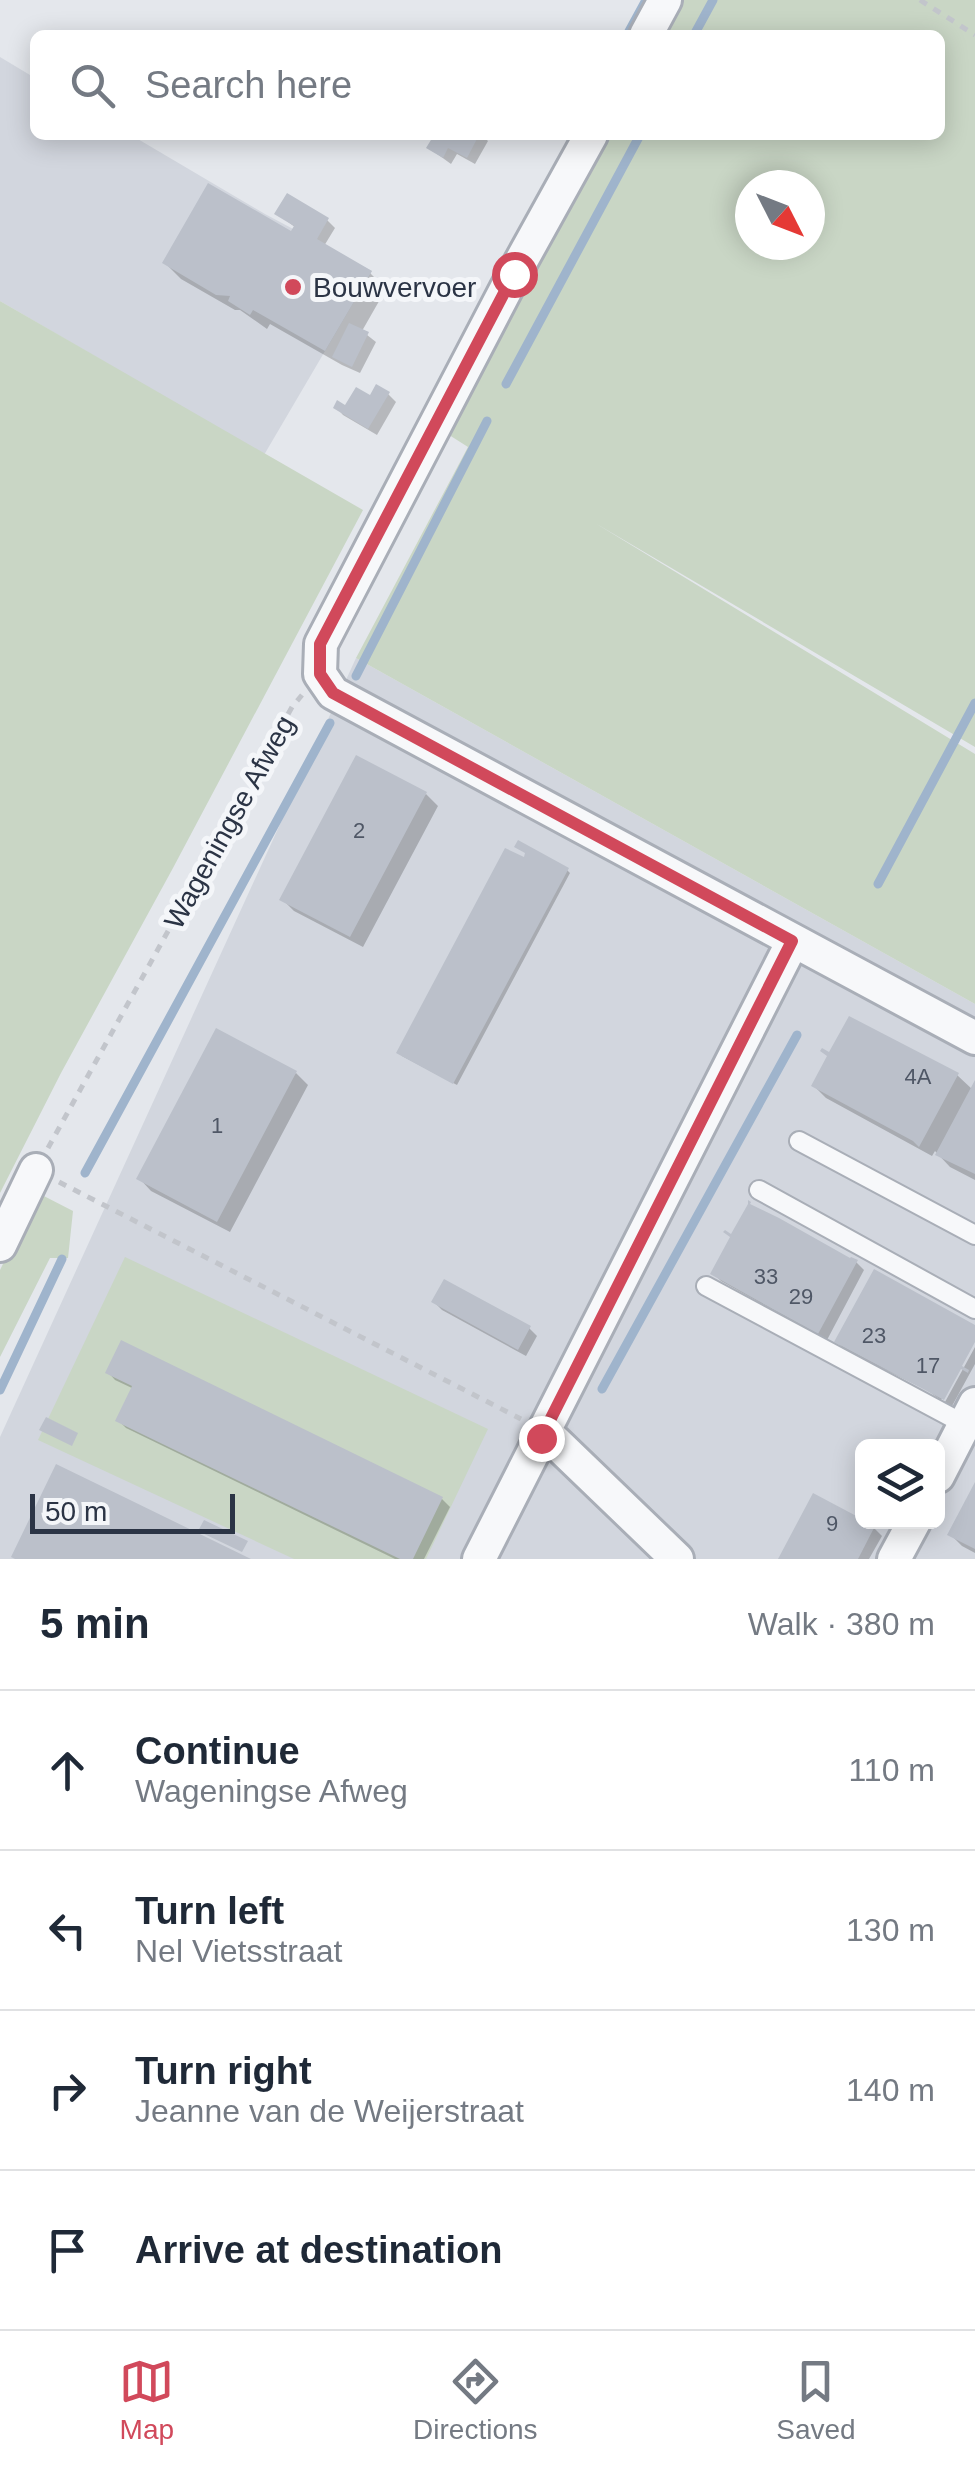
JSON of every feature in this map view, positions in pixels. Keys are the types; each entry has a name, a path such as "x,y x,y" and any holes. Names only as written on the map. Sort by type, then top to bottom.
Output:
{"street":[{"path":"649,30 665,0"},
{"path":"588,140 320,644 320,674 333,693 975,1038"},
{"path":"479,1559 792,941"},
{"path":"0,1245 36,1170"},
{"path":"945,1462 970,1414"},
{"path":"546,1432 678,1559"},
{"path":"894,1559 910,1529"}],"lane":[{"path":"799,1141 975,1235"},
{"path":"759,1190 975,1309"},
{"path":"706,1286 970,1414"}],"path":[{"path":"920,0 975,36"},
{"name":"Wageningse Afweg","path":"36,1170 292,706 320,674"},
{"path":"36,1170 546,1432"}],"shaded area":[{"path":"0,57 30,75 30,140 139,140 372,271 264,455 0,301"},
{"path":"356,658 975,1004 975,1559 0,1559 0,1437"}],"green space":[{"path":"674,0 975,0 975,747 595,523 975,754 975,1004 356,658 468,447 446,433 600,140 945,140 945,30 659,30"},
{"path":"0,301 363,510 0,1193"},
{"path":"38,1193 73,1211 68,1258 50,1258 0,1357 0,1270"},
{"path":"125,1257 488,1429 426,1559 294,1559 38,1440"}],"building":[{"path":"431,140 476,140 467,158 448,148 443,158 426,148"},
{"path":"208,183 291,231 294,226 274,214 287,193 329,218 317,239 372,271 325,351 253,310 250,315 228,301 230,296 216,295 162,263"},
{"path":"349,323 369,332 352,367 332,357"},
{"path":"376,384 390,392 368,429 333,408 337,400 345,405 356,387 370,395"},
{"path":"356,755 427,792 350,937 279,900"},
{"path":"518,840 569,868 453,1084 396,1053 505,848 524,857 525,853 514,847"},
{"path":"849,1016 959,1073 919,1147 811,1086 827,1056 820,1051 822,1048 829,1052"},
{"path":"216,1028 297,1071 217,1222 136,1179"},
{"path":"975,1080 975,1174 935,1155"},
{"path":"748,1200 858,1260 818,1334 710,1274 730,1237 723,1232 731,1234"},
{"path":"874,1269 975,1325 975,1342 962,1366 968,1373 961,1369 944,1400 834,1342"},
{"path":"444,1279 531,1326 518,1350 431,1302"},
{"path":"121,1340 443,1497 413,1559 400,1559 115,1421 132,1386 105,1373"},
{"path":"46,1417 78,1433 72,1446 39,1430"},
{"path":"56,1464 251,1559 15,1559 11,1557"},
{"path":"975,1482 975,1549 947,1535"},
{"path":"813,1493 855,1515 855,1529 873,1529 858,1559 778,1559"},
{"path":"204,1520 248,1541 242,1552 198,1531"}],"waterway":[{"path":"630,30 646,0"},
{"path":"697,30 713,0"},
{"path":"506,384 637,140"},
{"path":"356,676 487,421"},
{"path":"878,884 975,703"},
{"path":"85,1173 330,723"},
{"path":"602,1389 797,1035"},
{"path":"0,1390 62,1259"}],"place":[{"name":"Bouwvervoer","path":"293,287"}],"route":[{"path":"514,274 320,644 320,674 333,693 792,941 541,1438"}]}
